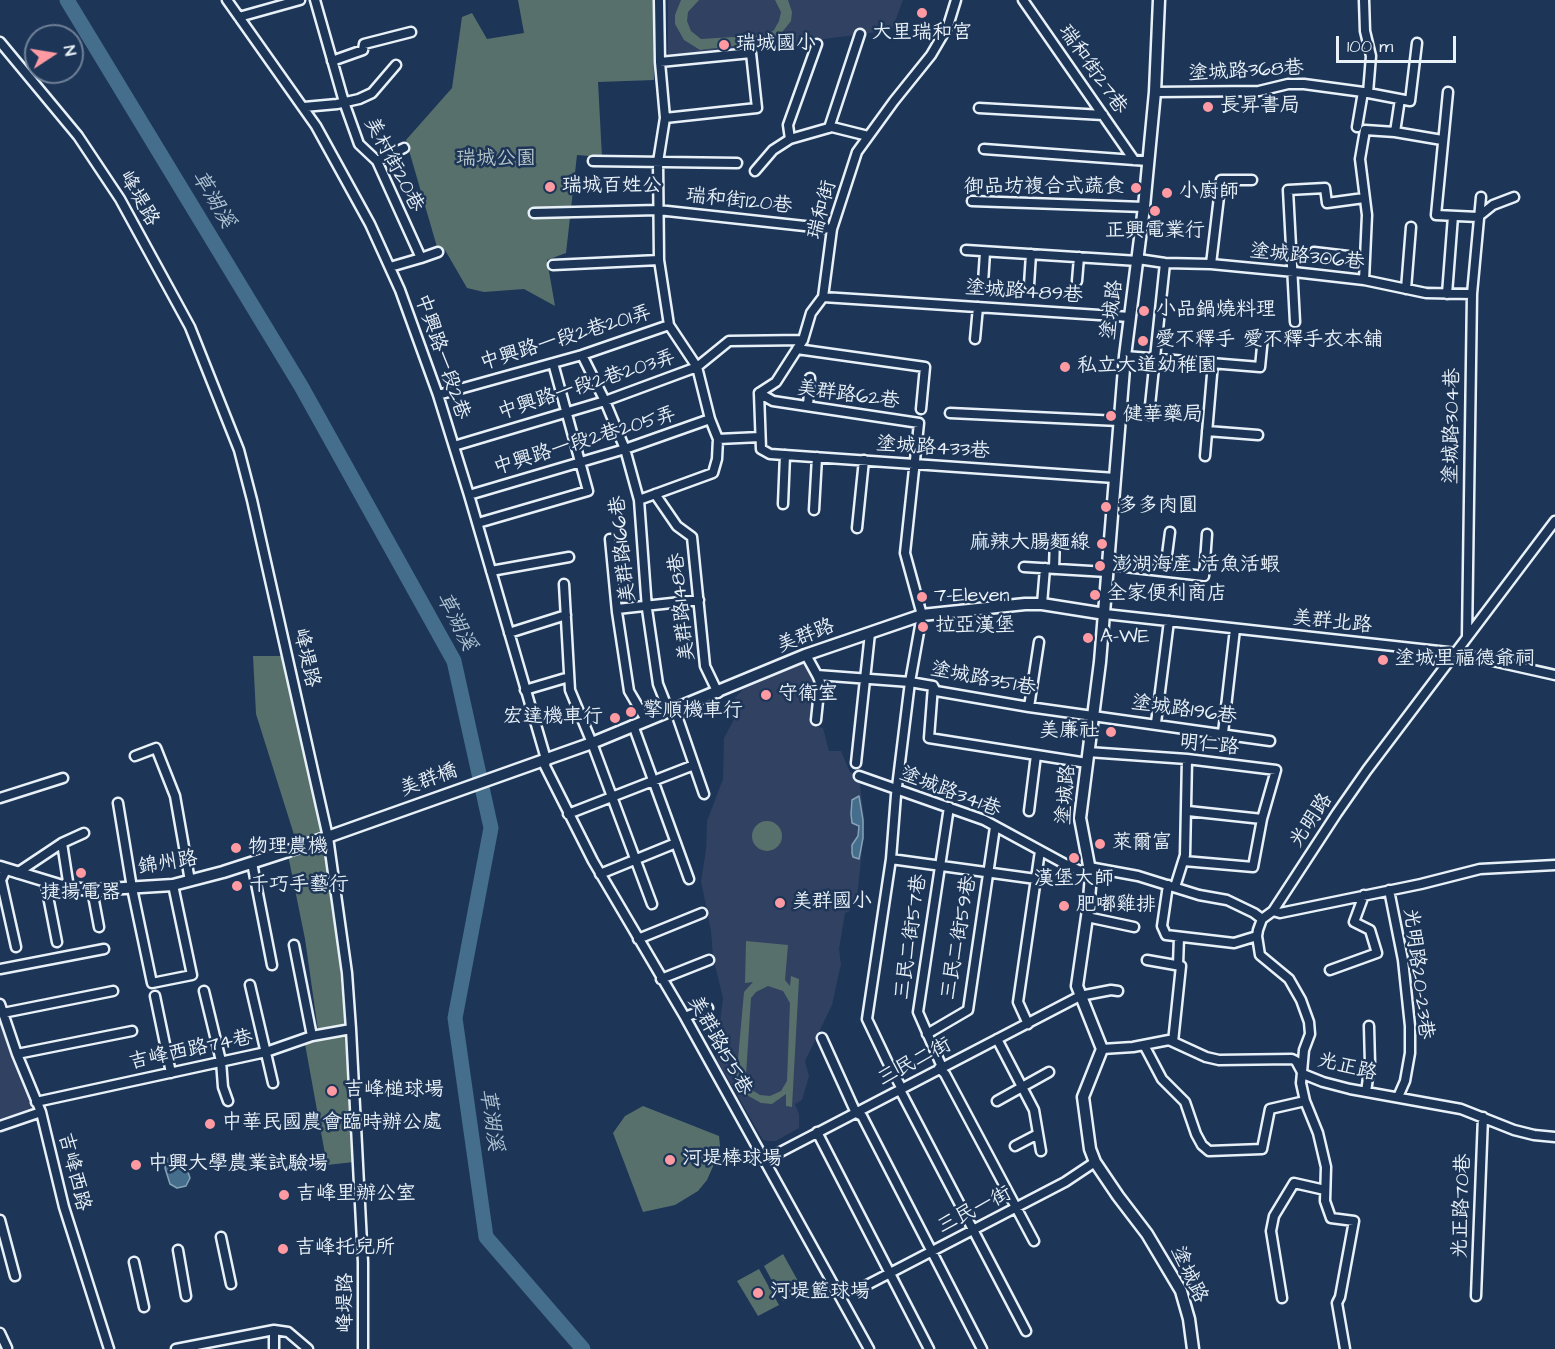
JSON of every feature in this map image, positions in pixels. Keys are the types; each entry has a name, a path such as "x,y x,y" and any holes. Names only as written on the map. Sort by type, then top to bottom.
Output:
{"street":[{"name":"中興路一段2巷","path":"227,0 304,107 352,189 390,267 438,395 478,523 546,759"},
{"path":"239,17 300,0"},
{"name":"美村街20巷","path":"315,0 344,102 359,144 377,161 421,258"},
{"path":"639,500 713,473 717,459 718,440 710,419 697,367 669,325 659,260 658,162 665,118 660,62 659,0"},
{"name":"瑞和街","path":"759,393 776,382 803,340 811,313 823,297 832,229 857,152 931,54 948,26 956,0"},
{"name":"瑞和街27巷","path":"1023,0 1134,160"},
{"name":"塗城路","path":"1159,0 1155,92 1138,260 1125,356 1105,614 1080,818 1090,871 1087,917 1077,987 1102,1049 1083,1097 1090,1149 1095,1162 1147,1234 1181,1291 1189,1319 1193,1349"},
{"path":"1357,127 1371,56 1365,32 1364,0"},
{"path":"332,61 363,50 363,44 411,32"},
{"path":"829,128 860,34"},
{"name":"峰堤路","path":"0,42 78,136 110,183 190,327 239,450 333,835 351,1029 363,1262 363,1349"},
{"name":"塗城路368巷","path":"1155,92 1259,91 1288,84 1304,84 1410,101 1417,43"},
{"path":"790,139 788,125 817,44"},
{"path":"660,62 751,54 757,108 665,118"},
{"path":"304,107 359,99 372,93 396,65"},
{"path":"1448,92 1436,214 1478,216 1493,205 1514,197"},
{"path":"1395,132 1400,99"},
{"path":"979,108 1103,115"},
{"path":"755,171 774,150 790,139 832,127 868,136"},
{"path":"1364,280 1367,215 1360,159 1365,130 1395,132 1442,140"},
{"path":"377,161 404,148"},
{"path":"984,149 1148,161"},
{"path":"593,161 737,163"},
{"path":"1211,264 1221,180 1252,180"},
{"path":"1295,322 1288,190 1325,188 1327,203 1364,198"},
{"name":"塗城路304巷","path":"1467,637 1472,294 1480,197"},
{"path":"972,201 1144,207"},
{"name":"瑞和街120巷","path":"534,213 658,210 832,229"},
{"path":"1447,294 1454,216"},
{"path":"1406,289 1411,227"},
{"name":"塗城路306巷","path":"966,250 1211,264 1364,280 1426,293 1472,294"},
{"path":"390,267 438,252"},
{"path":"983,284 985,252"},
{"path":"1314,252 1365,258"},
{"path":"1029,285 1031,254"},
{"path":"1077,280 1079,256"},
{"path":"553,265 659,260"},
{"path":"1149,415 1165,263"},
{"name":"塗城路489巷","path":"823,297 1130,317"},
{"path":"975,339 978,307"},
{"name":"中興路一段2巷201弄","path":"438,395 582,355 669,325"},
{"path":"1125,356 1260,367 1263,337"},
{"name":"中興路一段2巷203弄","path":"454,446 605,401 697,367 729,341 803,340"},
{"path":"797,349 925,367 921,409"},
{"name":"美群路166巷","path":"582,355 625,449 639,500 646,606 658,684 672,711 704,794"},
{"path":"478,523 588,491 553,363"},
{"path":"1205,456 1213,363"},
{"path":"807,406 810,378"},
{"path":"718,440 760,437 759,393"},
{"name":"美群路62巷","path":"759,393 773,401 919,423 905,553 922,615"},
{"path":"951,412 1119,421"},
{"name":"中興路一段2巷205弄","path":"469,495 625,449 710,419"},
{"path":"1207,431 1258,435"},
{"name":"塗城路433巷","path":"760,437 761,449 770,454 1115,478"},
{"path":"783,504 785,455"},
{"path":"814,510 817,457"},
{"path":"857,528 864,460"},
{"name":"美群路148巷","path":"655,494 677,526 692,537 705,666 718,693"},
{"name":"光明路","path":"1273,911 1337,813 1555,521"},
{"path":"1165,570 1170,532"},
{"path":"1024,567 1165,570 1204,576 1207,534"},
{"path":"1042,604 1055,538"},
{"path":"610,539 629,692 646,720"},
{"path":"491,571 569,557"},
{"path":"564,584 570,690 592,742 652,904"},
{"path":"617,609 699,600"},
{"name":"美群路","path":"533,763 718,693 806,655 922,615 1024,604 1042,604 1105,614"},
{"name":"美群北路","path":"1105,614 1457,653 1555,675"},
{"path":"509,633 566,615"},
{"path":"922,615 910,682 891,859 867,1019 1026,1331"},
{"path":"1156,723 1169,621"},
{"path":"1223,733 1235,629"},
{"path":"856,763 870,633"},
{"path":"1029,707 1039,642"},
{"path":"806,655 820,682 816,720"},
{"name":"塗城路351巷","path":"817,675 910,682 933,686 936,691 1094,716"},
{"path":"525,690 569,677"},
{"name":"明仁路","path":"933,686 929,738 1036,755 1187,759 1276,770 1262,819"},
{"name":"塗城路196巷","path":"1094,716 1270,741"},
{"path":"633,725 689,879"},
{"path":"135,756 156,748 175,796 190,881"},
{"path":"1029,811 1036,755"},
{"name":"美群路155巷","path":"546,759 544,766 600,874 685,1017 869,1349"},
{"path":"1187,759 1188,811 1184,861 1172,886 1162,926 1166,935 1234,943 1257,936"},
{"name":"美群橋","path":"333,835 533,763"},
{"path":"568,814 694,765"},
{"name":"塗城路341巷","path":"859,776 949,807 996,827 1040,851 1090,871"},
{"path":"0,798 63,778"},
{"path":"118,803 132,888 152,983 192,975 172,885"},
{"name":"三民二街57巷","path":"949,807 918,1012 940,1068 1034,1241"},
{"path":"1184,861 1254,867 1262,819 1188,811"},
{"name":"三民二街59巷","path":"927,1034 968,1010 996,827"},
{"path":"16,948 1,880 8,870 84,832"},
{"name":"錦州路","path":"8,870 69,888 92,890 172,885 252,863 333,835"},
{"path":"62,843 69,888"},
{"path":"600,874 676,843"},
{"path":"1028,1023 1018,1002 1040,851"},
{"path":"891,859 1036,879"},
{"path":"252,863 272,965"},
{"path":"1345,1349 1337,1303 1354,1221 1330,1218 1325,1202 1326,1167 1318,1133 1305,1101 1301,1083 1310,1028 1301,1000 1289,979 1260,955 1257,936 1262,919 1273,911 1280,913 1421,884 1480,868 1555,865"},
{"path":"1090,871 1172,886 1199,895 1227,900 1262,919"},
{"path":"45,881 57,942"},
{"path":"92,890 99,927"},
{"name":"光明路20-23巷","path":"1389,890 1403,960 1410,1026 1410,1053 1405,1081 1398,1097"},
{"path":"1330,970 1377,953 1370,930 1354,922 1364,895"},
{"path":"638,939 702,913"},
{"path":"1087,917 1134,927"},
{"path":"1102,1049 1167,1040 1173,1042 1181,966 1178,965 1179,937"},
{"path":"294,945 312,1036"},
{"path":"0,969 104,949"},
{"path":"661,979 709,960"},
{"path":"1147,960 1178,965"},
{"path":"250,985 273,1083"},
{"name":"三民二街","path":"765,1160 1080,996 1114,988"},
{"path":"3,1013 113,991"},
{"path":"204,991 221,1061 223,1087 228,1101"},
{"path":"155,996 171,1073"},
{"name":"吉峰西路","path":"0,1004 17,1054 41,1112 64,1207 109,1349"},
{"path":"685,1017 708,1008"},
{"path":"1366,1092 1370,1064 1369,1026"},
{"name":"吉峰西路74巷","path":"36,1102 266,1052 312,1036 351,1029"},
{"path":"17,1054 132,1031"},
{"path":"822,1038 856,1113 862,1116 982,1349"},
{"path":"997,1039 1034,1110 1041,1151"},
{"name":"光正路","path":"1173,1042 1206,1057 1220,1060 1292,1059 1296,1060 1303,1074 1323,1082 1461,1109 1520,1132 1555,1137"},
{"path":"1144,1045 1162,1079 1185,1102 1196,1134 1202,1145 1209,1150 1262,1149 1270,1109 1305,1101"},
{"path":"997,1101 1049,1072"},
{"path":"0,1126 41,1112"},
{"name":"光正路70巷","path":"1476,1296 1483,1118"},
{"path":"817,1132 929,1349"},
{"path":"1015,1146 1038,1134"},
{"name":"三民一街","path":"867,1285 1065,1182 1095,1162"},
{"path":"1282,1298 1271,1231 1274,1216 1294,1184 1325,1190"},
{"path":"0,1220 15,1276"},
{"path":"221,1237 231,1284"},
{"path":"177,1250 186,1296"},
{"path":"134,1262 144,1307"},
{"path":"274,1330 274,1349"},
{"path":"176,1349 274,1330 288,1332 308,1349"},
{"path":"0,1333 6,1348"}],"shaded area":[{"name":"瑞城國小","path":"668,0 903,0 892,30 668,60"},
{"name":"美群國小","path":"807,661 817,681 813,726 823,728 829,751 841,751 850,772 859,776 864,817 862,851 857,897 850,911 845,913 839,949 841,964 832,1005 805,1061 809,1076 802,1100 795,1104 799,1114 799,1128 776,1141 768,1141 763,1140 716,1055 723,998 713,957 711,931 701,881 706,850 707,821 723,779 724,738 739,710 735,698 743,689"},
{"path":"859,796 863,838 859,859 853,857 852,853 852,845 858,836 859,826 852,823 851,814 852,800"},
{"path":"0,1017 36,1111 0,1126"},
{"path":"178,1154 183,1157 190,1178 186,1186 177,1188 170,1184 165,1168 167,1159"}],"green space":[{"name":"瑞城公園","path":"518,0 653,0 654,80 598,82 602,157 577,155 566,253 547,260 555,306 524,289 484,292 467,288 445,250 437,247 406,140 452,88 462,17 472,13 487,39 524,33"},
{"path":"681,0 699,0 688,12 687,21 691,31 701,39 766,35 774,30 779,21 781,12 775,0 788,0 792,12 791,21 775,41 700,50 684,40 675,24 675,15"},
{"path":"253,656 283,656 323,832 296,841 256,714"},
{"path":"767,821 778,825 782,836 778,847 767,851 756,847 752,836 756,825"},
{"path":"326,845 335,910 345,1024 318,1030 305,939 288,855"},
{"path":"746,941 788,945 785,980 790,986 791,976 799,979 792,1107 786,1106 786,1094 772,1104 761,1103 745,1094 736,1081 744,992 753,982 745,983","holes":["768,986 783,991 790,1003 787,1081 781,1091 770,1096 760,1095 752,1090 746,1075 751,998 756,992"]},
{"name":"吉峰槌球場","path":"345,1034 354,1162 327,1165 305,1044"},
{"name":"河堤棒球場","path":"643,1106 719,1136 720,1146 707,1180 698,1191 675,1205 643,1212 613,1133 625,1116"},
{"name":"河堤籃球場","path":"783,1254 803,1290 783,1301 764,1266"},
{"name":"河堤籃球場","path":"759,1269 779,1305 758,1316 737,1281"}],"waterway":[{"name":"草湖溪","path":"67,0 301,386 454,661 491,828 455,1018 486,1237 583,1349"}],"place":[{"name":"大里瑞和宮","path":"922,13"},
{"name":"瑞城國小","path":"724,45"},
{"name":"長昇書局","path":"1208,107"},
{"name":"瑞城百姓公","path":"550,187"},
{"name":"御品坊複合式蔬食","path":"1136,188"},
{"name":"小廚師","path":"1167,193"},
{"name":"正興電業行","path":"1155,211"},
{"name":"小品鍋燒料理","path":"1144,311"},
{"name":"愛不釋手 愛不釋手衣本舖","path":"1143,341"},
{"name":"私立大道幼稚園","path":"1065,367"},
{"name":"健華藥局","path":"1111,416"},
{"name":"多多肉圓","path":"1106,507"},
{"name":"麻辣大腸麵線","path":"1102,544"},
{"name":"澎湖海產 活魚活蝦","path":"1100,566"},
{"name":"全家便利商店","path":"1095,595"},
{"name":"7-Eleven","path":"922,597"},
{"name":"拉亞漢堡","path":"923,627"},
{"name":"A-WE","path":"1088,638"},
{"name":"塗城里福德爺祠","path":"1383,660"},
{"name":"守衛室","path":"766,695"},
{"name":"擎順機車行","path":"631,712"},
{"name":"宏達機車行","path":"615,718"},
{"name":"美廉社","path":"1111,732"},
{"name":"萊爾富","path":"1100,844"},
{"name":"物理農機","path":"236,848"},
{"name":"漢堡大師","path":"1074,858"},
{"name":"捷揚電器","path":"81,873"},
{"name":"千巧手藝行","path":"237,886"},
{"name":"美群國小","path":"780,903"},
{"name":"肥嘟雞排","path":"1064,906"},
{"name":"吉峰槌球場","path":"332,1091"},
{"name":"中華民國農會臨時辦公處","path":"210,1124"},
{"name":"河堤棒球場","path":"670,1160"},
{"name":"中興大學農業試驗場","path":"136,1165"},
{"name":"吉峰里辦公室","path":"284,1195"},
{"name":"吉峰托兒所","path":"283,1249"},
{"name":"河堤籃球場","path":"758,1293"}]}
